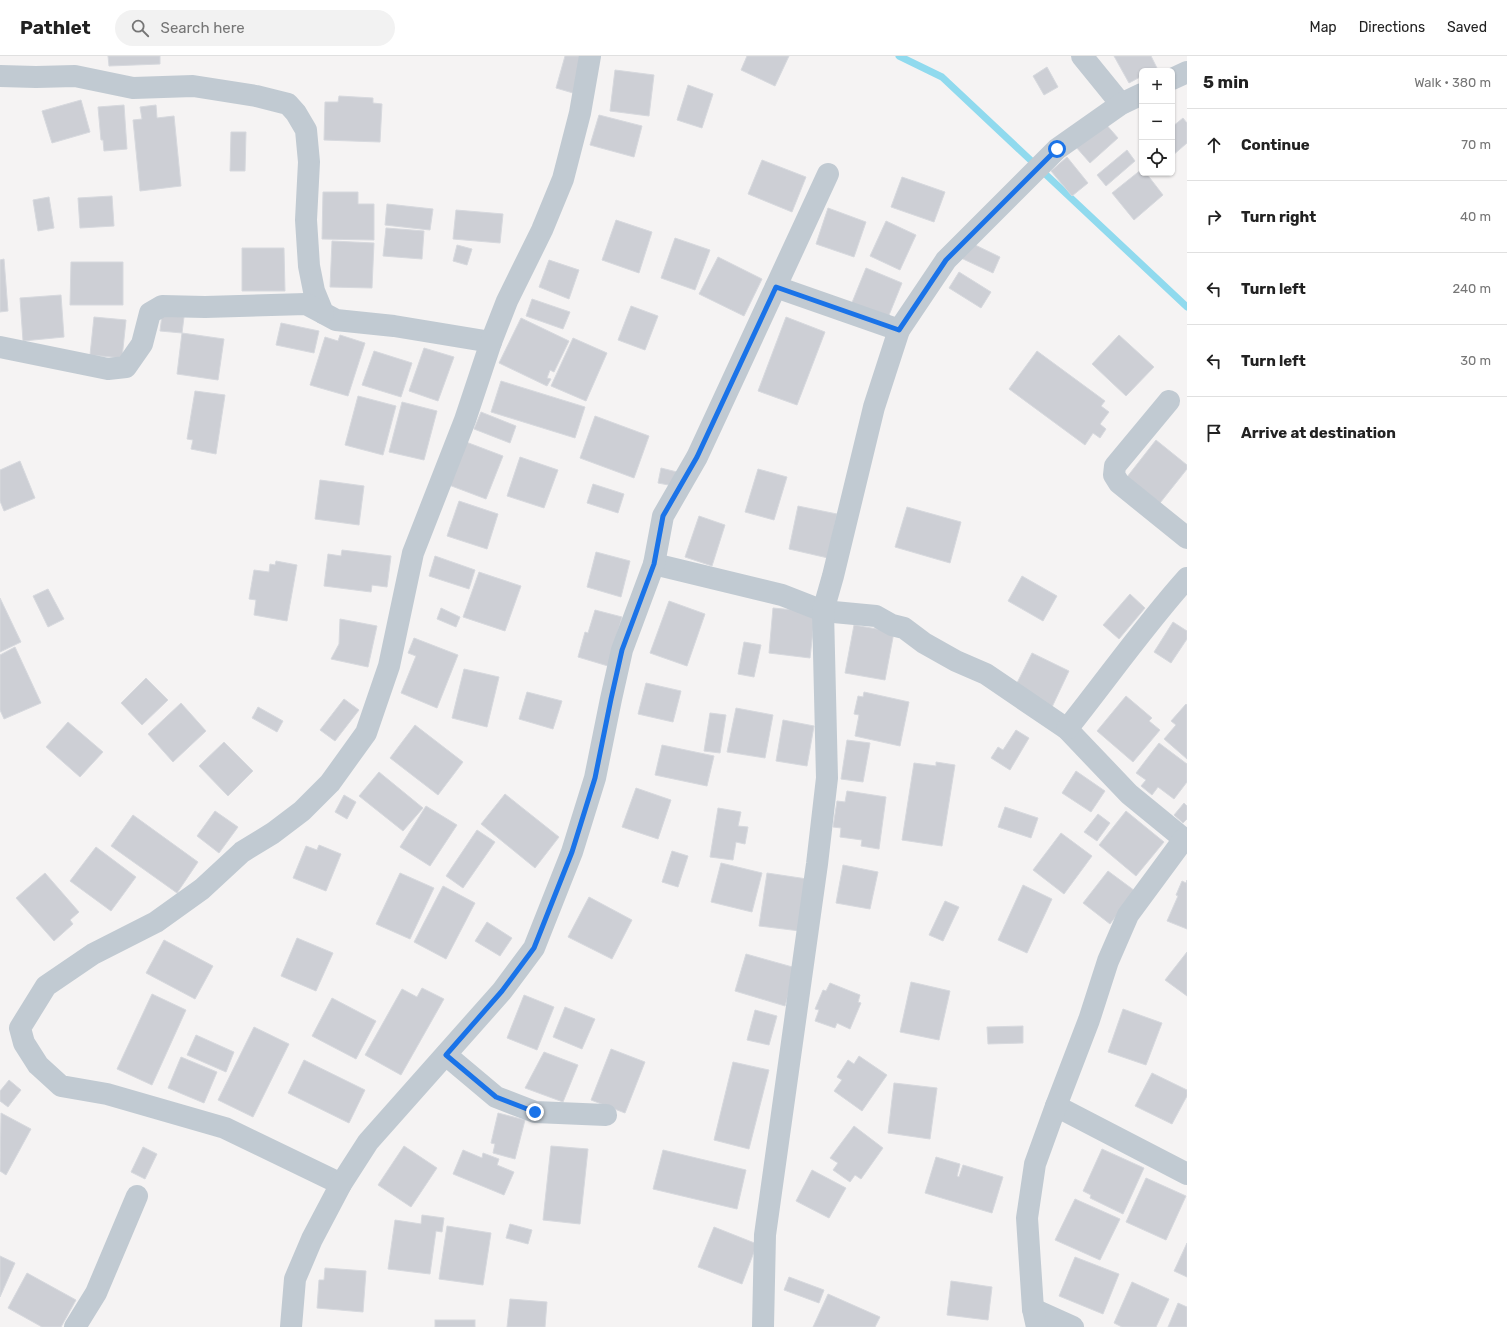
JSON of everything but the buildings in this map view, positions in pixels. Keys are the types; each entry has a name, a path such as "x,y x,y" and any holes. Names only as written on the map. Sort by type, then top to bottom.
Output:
{"street":[{"path":"340,1184 225,1128 107,1094 61,1086 38,1065 24,1043 20,1028 46,986 94,954 156,922 202,889 242,852 273,833 302,811 330,783 366,733 389,666 413,553 466,420 491,342 507,301 542,230 563,179 580,113 590,56"},
{"path":"1082,56 1121,104"},
{"path":"1175,78 1187,72"},
{"path":"0,76 75,76 134,88 193,86 256,96 288,104 296,113 306,130 309,162 306,220 309,266 314,291 323,313"},
{"path":"763,1327 765,1235 817,864 827,778 822,610 833,576 874,407 899,330 946,260 1057,149 1121,104 1139,95"},
{"path":"291,1327 295,1279 312,1239 340,1184 368,1142 502,991 534,948 575,845 595,778 622,650 654,564 663,516 697,457 828,174"},
{"path":"776,287 899,330"},
{"path":"0,347 108,369 126,367 142,344 150,313 162,306 205,307 306,304 336,320 394,326 491,342"},
{"path":"1169,401 1115,466 1114,475 1119,484 1187,538"},
{"path":"654,564 782,595 822,610 876,616 892,625 904,628 924,643 956,661 986,674 1067,729 1129,794 1185,839 1128,915 1108,962 1089,1020 1035,1164 1027,1218 1035,1318 1073,1327"},
{"path":"1067,729 1110,676 1161,607 1187,578"},
{"path":"446,1055 496,1097 535,1112 606,1115"},
{"path":"1056,1106 1187,1174"},
{"path":"75,1327 96,1293 137,1196"}],"waterway":[{"path":"899,56 942,77 1187,307"}],"route":[{"path":"535,1112 496,1097 446,1055 502,991 534,948 572,852 595,778 622,650 654,564 663,516 697,457 776,287 899,330 946,260 1057,149"}]}
